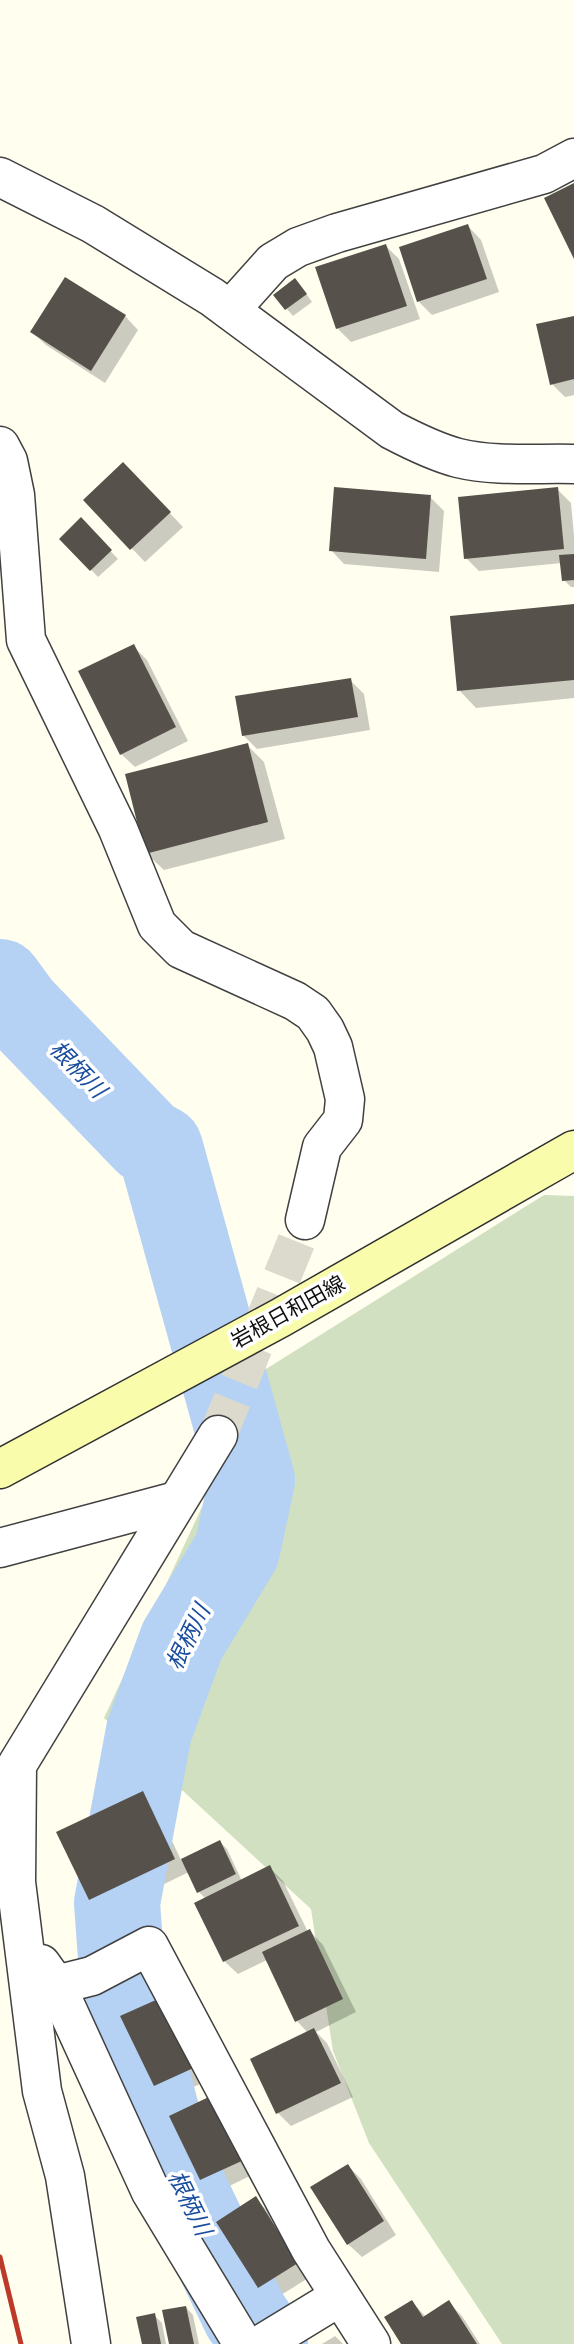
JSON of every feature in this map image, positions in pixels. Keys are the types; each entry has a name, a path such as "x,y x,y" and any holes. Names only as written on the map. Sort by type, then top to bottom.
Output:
{"main road":[{"name":"岩根日和田線","path":"0,1469 280,1318 574,1150"}],"street":[{"path":"230,310 273,262 299,247 337,233 544,174 574,158"},
{"path":"0,177 93,225 212,297 392,430 418,443 460,458 487,462 574,464"},
{"path":"0,446 8,461 15,495 26,640 118,829 157,925 181,949 295,1001 313,1013 333,1047 345,1099 343,1120 322,1147 305,1220"},
{"path":"92,2344 65,2176 42,2091 16,1882 17,1765 218,1435"},
{"path":"0,1548 176,1501"},
{"path":"23,1939 56,1985 151,2192 243,2344"},
{"path":"56,1985 92,1976 149,1946 311,2250 329,2304 371,2344"},
{"path":"262,2344 329,2304"}],"green space":[{"path":"544,1195 574,1196 574,2344 502,2344 369,2143 333,2051 311,1909 104,1718 266,1369"}],"building":[{"path":"574,183 574,259 544,198"},
{"path":"468,224 487,279 417,302 399,247"},
{"path":"386,244 407,306 336,329 315,267"},
{"path":"65,277 126,315 91,371 30,332"},
{"path":"295,278 307,294 285,310 273,295"},
{"path":"574,316 574,379 550,385 536,324"},
{"path":"123,462 171,512 130,550 83,500"},
{"path":"334,487 431,495 426,559 329,551"},
{"path":"558,487 564,549 464,559 458,497"},
{"path":"81,517 112,550 90,571 59,539"},
{"path":"574,554 574,580 562,581 559,555"},
{"path":"574,604 574,680 457,691 450,616"},
{"path":"134,644 176,727 120,755 78,671"},
{"path":"351,678 358,717 242,736 235,696"},
{"path":"248,743 268,822 145,854 125,774"},
{"path":"143,1791 175,1859 89,1900 56,1832"},
{"path":"220,1840 236,1874 197,1893 181,1859"},
{"path":"270,1865 299,1926 223,1962 194,1903"},
{"path":"310,1929 343,1999 295,2022 262,1952"},
{"path":"167,1995 200,2065 154,2086 120,2016"},
{"path":"314,2028 341,2083 276,2114 250,2059"},
{"path":"215,2094 246,2159 200,2180 169,2116"},
{"path":"348,2164 384,2221 347,2245 310,2187"},
{"path":"256,2196 298,2263 258,2288 216,2222"},
{"path":"412,2300 423,2317 449,2300 477,2344 401,2344 384,2317"},
{"path":"186,2306 194,2344 169,2344 162,2310"},
{"path":"155,2313 161,2344 142,2344 136,2317"}],"waterway":[{"name":"根柄川","path":"0,982 19,1008 147,1141 160,1148 252,1480 237,1550 182,1641 149,1731 117,1903 123,1985 167,2153 245,2315 265,2344"}],"tunnel":[{"path":"218,1435 305,1220"}],"railway":[{"path":"0,2257 21,2344"}]}
